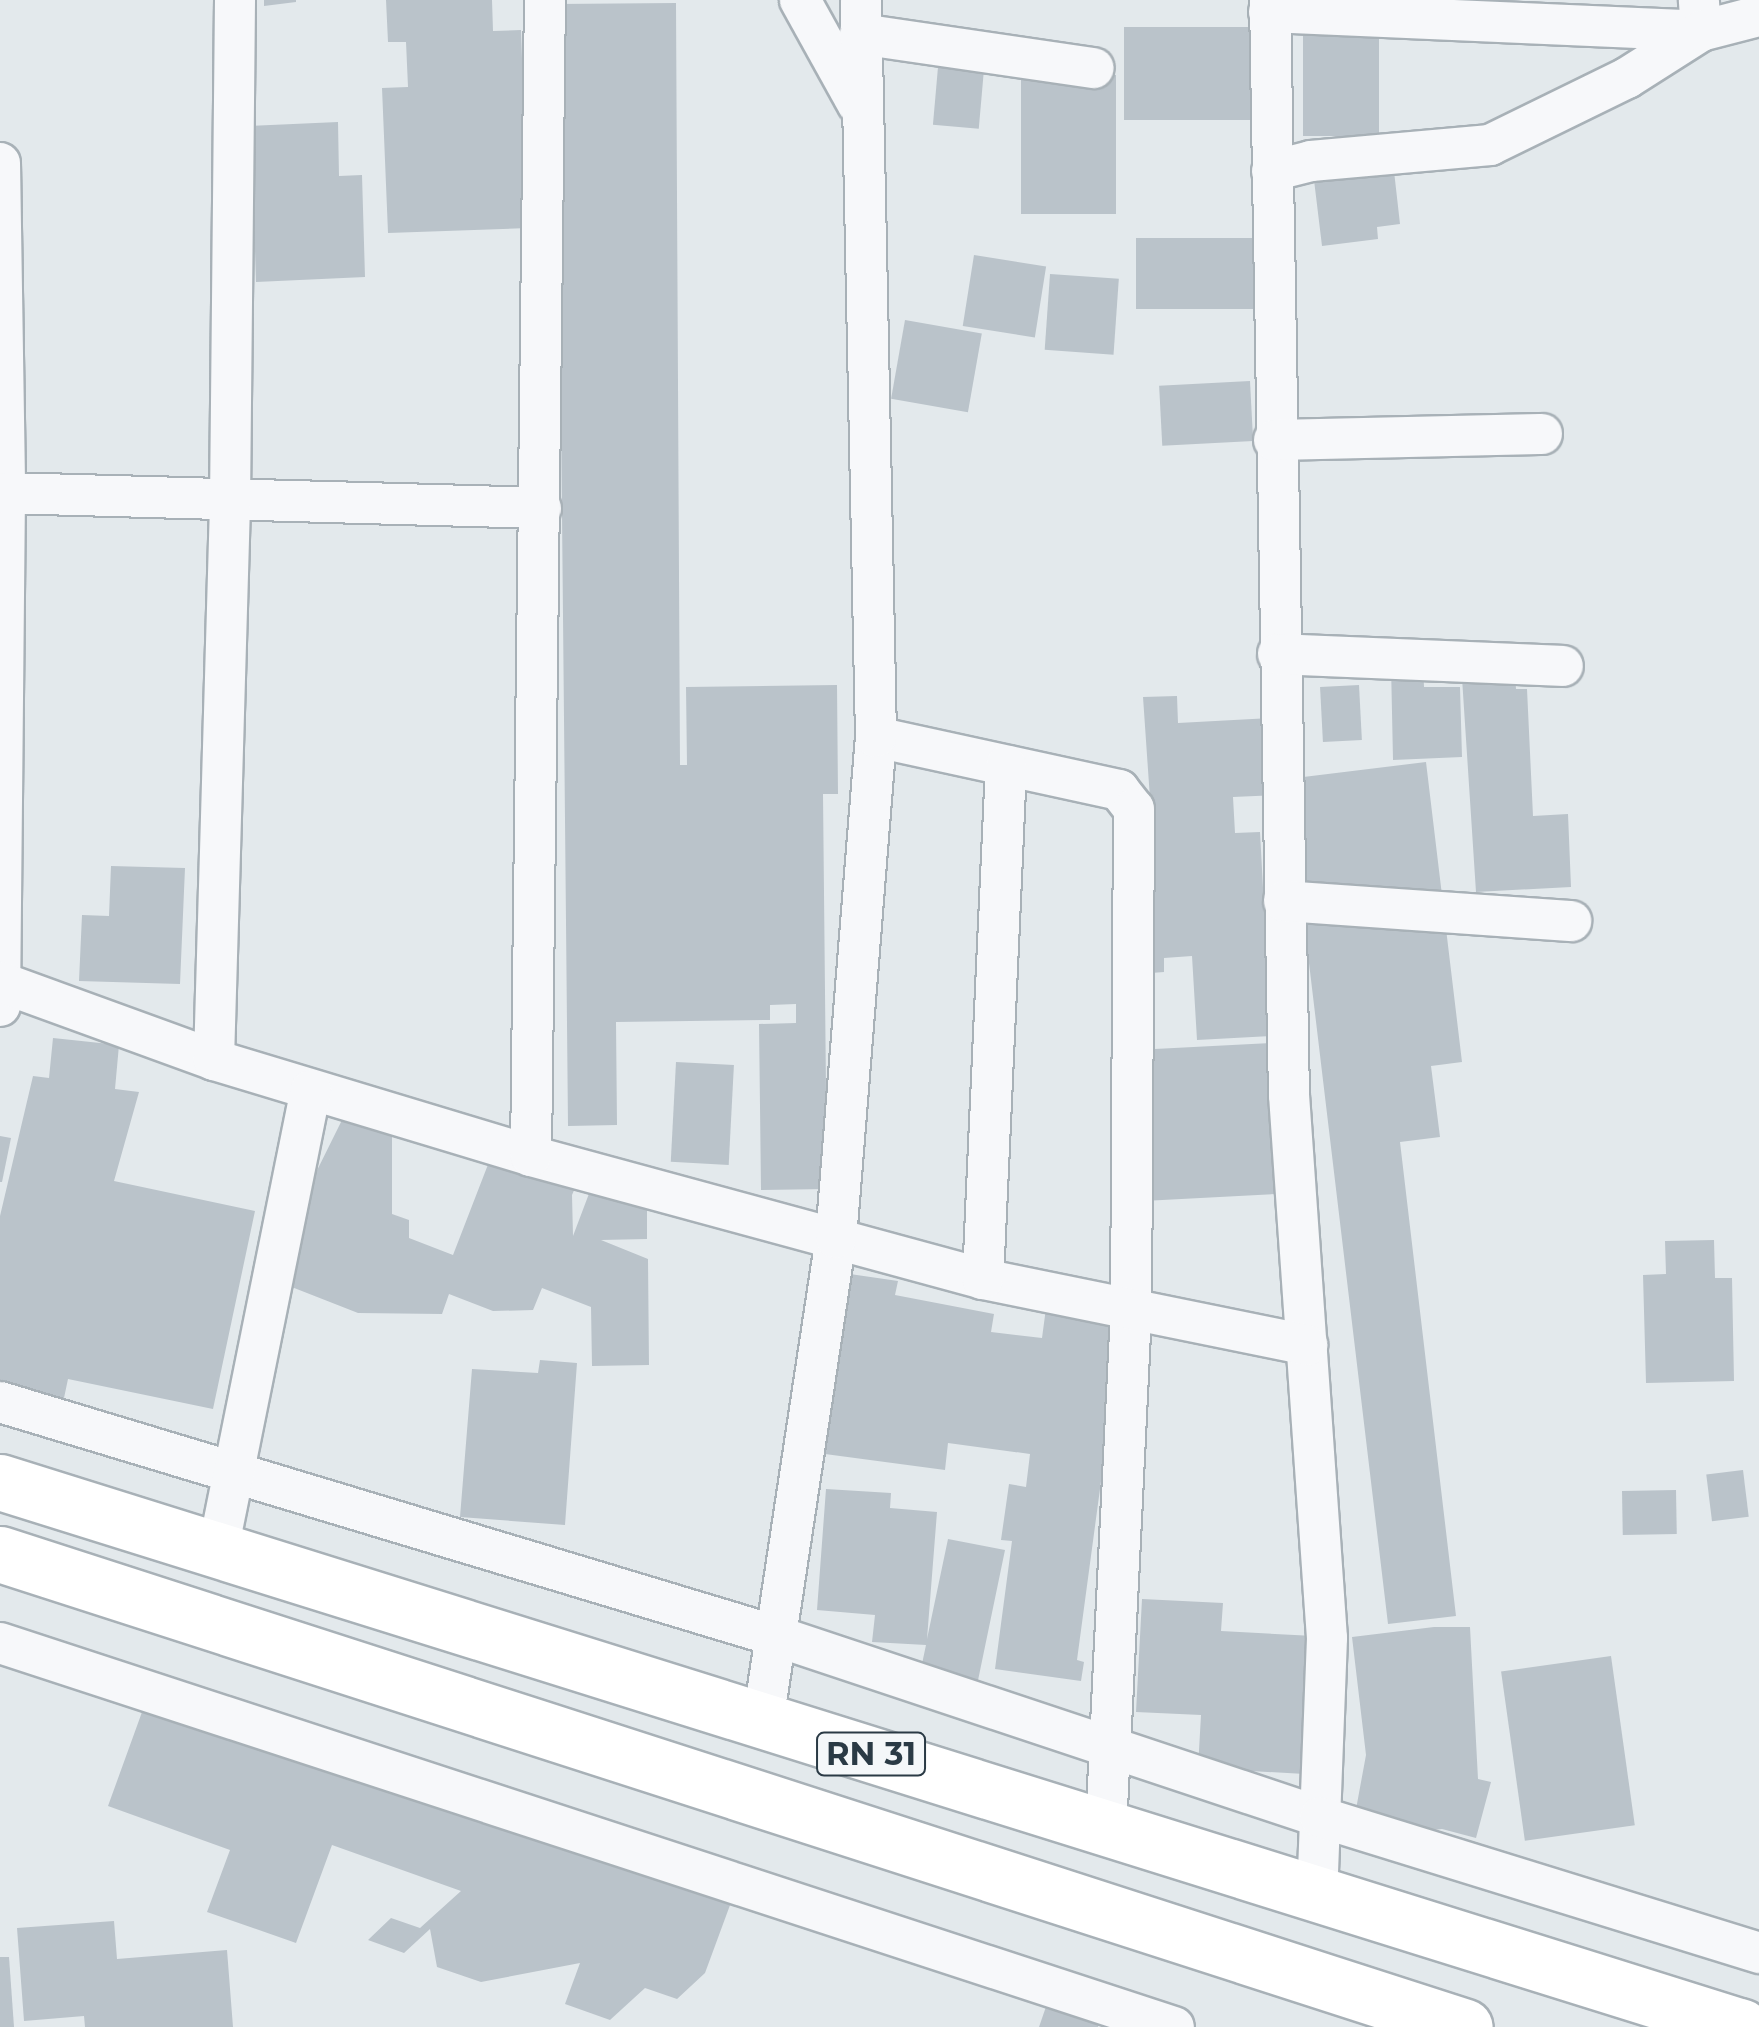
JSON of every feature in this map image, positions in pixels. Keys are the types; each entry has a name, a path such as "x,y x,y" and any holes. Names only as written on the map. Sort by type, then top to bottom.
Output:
{"highway":[{"name":"RN 31","path":"0,1482 1742,2027"},
{"name":"RN 31","path":"0,1554 1465,2027"}],"street":[{"path":"214,1060 230,503 235,0"},
{"path":"531,1156 545,0"},
{"path":"800,0 859,106"},
{"path":"1317,1893 1327,1638 1284,901 1270,6 1759,16"},
{"path":"1272,171 1311,161 1490,145 1627,78 1700,15"},
{"path":"763,1720 836,1238 876,737 860,17 1094,68"},
{"path":"0,162 5,493 1,990 214,1060 531,1156 983,1279 1131,1312 1307,1344"},
{"path":"1274,440 1542,434"},
{"path":"5,493 230,503 541,508"},
{"path":"1278,654 1563,666"},
{"path":"876,737 1119,790 1134,809 1131,1312 1106,1828"},
{"path":"983,1279 1006,766"},
{"path":"1284,901 1572,920"},
{"path":"218,1550 236,1478 311,1090"},
{"path":"0,1402 236,1478 776,1636 1320,1817 1759,1953"},
{"path":"0,1643 1174,2027"}],"building":[{"path":"264,0 296,0 296,2 264,6"},
{"path":"386,0 492,0 493,31 521,30 528,228 388,233 382,88 408,87 406,42 388,42"},
{"path":"676,3 680,765 687,765 686,687 837,685 838,794 823,794 827,1189 761,1190 759,1024 796,1023 796,1004 770,1005 770,1020 616,1022 617,1125 568,1126 557,4"},
{"path":"1124,27 1260,27 1260,120 1124,120"},
{"path":"1303,28 1379,28 1379,136 1303,136"},
{"path":"938,67 984,71 979,129 933,125"},
{"path":"1021,75 1116,75 1116,214 1021,214"},
{"path":"338,122 339,176 362,175 365,277 256,282 251,126"},
{"path":"1394,171 1400,224 1377,227 1378,239 1322,246 1314,180"},
{"path":"1136,238 1258,238 1258,309 1136,309"},
{"path":"974,255 1046,266 1035,338 963,326"},
{"path":"1050,274 1119,279 1114,355 1045,350"},
{"path":"905,320 982,334 968,412 891,399"},
{"path":"1250,381 1253,441 1162,446 1159,386"},
{"path":"1423,664 1424,687 1460,687 1462,757 1393,760 1391,665"},
{"path":"1515,675 1516,689 1527,689 1533,816 1568,814 1571,887 1476,892 1462,678"},
{"path":"1359,685 1362,740 1323,742 1320,687"},
{"path":"1177,696 1178,723 1271,718 1275,795 1233,797 1235,833 1260,832 1271,1036 1197,1040 1192,956 1164,958 1164,972 1138,974 1133,888 1156,886 1143,697"},
{"path":"1426,762 1462,1062 1431,1066 1440,1137 1400,1142 1456,1616 1388,1624 1287,779"},
{"path":"111,866 185,868 180,984 79,981 82,915 109,916"},
{"path":"53,1038 119,1045 115,1089 139,1092 114,1181 255,1211 213,1409 68,1379 64,1398 0,1385 0,1216 33,1076 49,1078"},
{"path":"1271,1043 1279,1194 1148,1201 1140,1050"},
{"path":"676,1062 734,1065 729,1165 671,1162"},
{"path":"342,1120 392,1133 392,1214 409,1220 409,1238 453,1255 494,1149 581,1174 572,1195 573,1236 590,1191 647,1203 647,1239 601,1240 648,1259 649,1365 592,1366 591,1307 542,1288 533,1310 493,1311 449,1294 442,1314 358,1313 284,1284 284,1237"},
{"path":"0,1136 11,1138 2,1182 0,1182"},
{"path":"1714,1240 1715,1278 1732,1278 1734,1381 1646,1383 1643,1275 1666,1274 1665,1241"},
{"path":"843,1273 898,1281 895,1295 994,1314 991,1332 1042,1338 1046,1308 1123,1318 1077,1660 1084,1662 1081,1681 995,1669 1012,1541 1001,1540 1009,1484 1026,1487 1030,1454 948,1443 945,1470 825,1454"},
{"path":"540,1360 577,1363 565,1525 460,1517 472,1369 538,1373"},
{"path":"1743,1470 1749,1517 1712,1521 1706,1475"},
{"path":"826,1489 891,1493 890,1508 937,1512 927,1639 948,1539 1005,1550 976,1690 919,1678 926,1645 872,1642 875,1615 817,1610"},
{"path":"1676,1490 1677,1534 1623,1535 1622,1491"},
{"path":"1142,1599 1223,1603 1221,1631 1314,1636 1305,1774 1198,1768 1201,1715 1136,1712"},
{"path":"1434,1627 1470,1627 1478,1779 1491,1782 1476,1838 1442,1829 1405,1833 1354,1820 1366,1755 1352,1637"},
{"path":"1611,1656 1635,1825 1525,1841 1501,1671"},
{"path":"146,1701 740,1878 705,1973 677,1999 645,1988 610,2020 565,2004 580,1963 481,1982 437,1967 430,1929 404,1953 368,1940 391,1918 420,1928 461,1891 332,1845 296,1943 207,1912 230,1850 108,1806"},
{"path":"114,1921 117,1959 227,1950 233,2027 85,2027 84,2016 24,2021 17,1928"},
{"path":"0,1957 9,1957 14,2027 0,2027"},
{"path":"1050,1995 1102,2012 1098,2027 1039,2027"}]}
